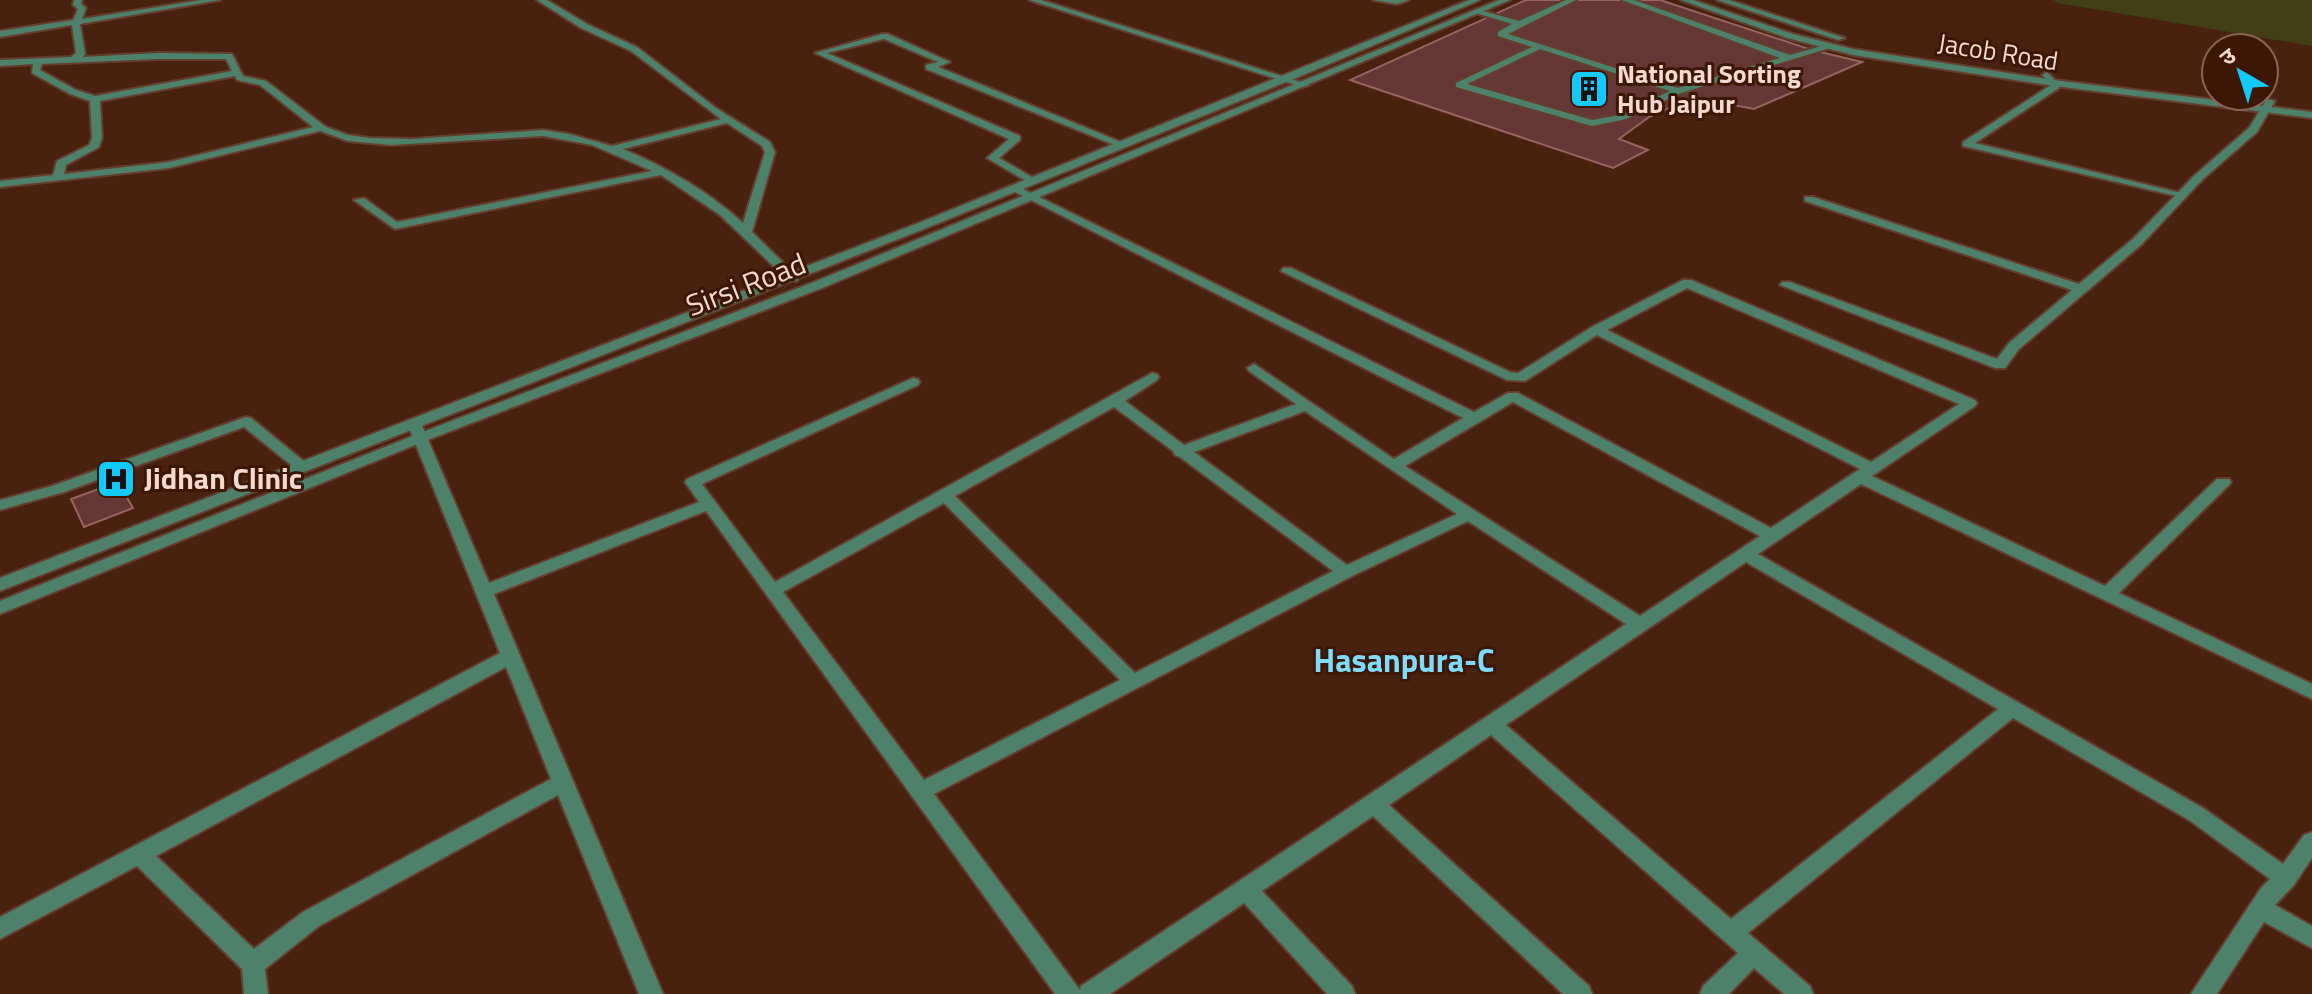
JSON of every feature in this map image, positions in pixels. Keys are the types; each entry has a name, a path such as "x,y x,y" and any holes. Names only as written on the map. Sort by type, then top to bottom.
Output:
{"street":[{"path":"75,58 81,54 76,23 82,8 77,5 78,0"},
{"path":"0,34 172,4 216,0"},
{"path":"541,0 584,26 634,49 766,144 770,152 745,235"},
{"path":"1033,0 1305,85"},
{"path":"1377,0 1405,0"},
{"name":"Sirsi Road","path":"0,608 417,431 1017,189 1121,144 1477,6 1506,0"},
{"path":"1572,0 1501,34 1678,91"},
{"path":"1626,0 1791,58"},
{"name":"Jacob Road","path":"1685,0 1829,47 2200,97"},
{"name":"Jacob Road","path":"1721,0 1835,37 1925,56 2050,79 2200,93"},
{"path":"1477,6 1519,24"},
{"name":"Sirsi Road","path":"0,585 301,466 417,431 818,285 1305,85 1477,6"},
{"path":"1032,180 992,158 1016,138 819,53 885,36 946,62 929,67 1121,144"},
{"path":"1540,46 1459,85 1592,123 1623,117 1678,91 1726,75 1829,47"},
{"path":"0,63 75,58 229,56 240,78 262,81 322,128 345,137 417,144 521,133 566,136 632,156 716,206 793,278"},
{"path":"39,60 35,71 73,92 95,99 237,73"},
{"path":"2050,79 2056,86 1967,144 2181,196"},
{"path":"58,177 61,163 94,147 97,138 95,99"},
{"name":"Jacob Road","path":"2280,106 2312,107"},
{"name":"Jacob Road","path":"2280,108 2312,115"},
{"path":"1786,285 2000,365 2014,346 2138,241 2181,196 2253,130 2264,112"},
{"path":"610,150 729,120"},
{"path":"0,184 169,165 322,128"},
{"path":"360,200 395,226 661,172"},
{"path":"1017,189 1474,418"},
{"path":"1809,199 2081,289"},
{"path":"1287,271 1507,376 1520,378"},
{"path":"1090,994 1970,403 1687,283 1597,330 1520,378 1513,396 1394,466"},
{"path":"1597,330 1866,473 2312,692"},
{"path":"1254,368 1394,466 1639,624"},
{"path":"772,591 1115,401 1152,377"},
{"path":"913,382 693,482 1069,994"},
{"path":"1513,396 1773,536"},
{"path":"1115,401 1346,572"},
{"path":"1180,452 1307,405"},
{"path":"0,505 58,489 246,421 301,466"},
{"path":"417,431 651,994"},
{"path":"2107,594 2223,482"},
{"path":"945,495 1132,681"},
{"path":"485,591 708,504"},
{"path":"920,792 1346,572 1470,514"},
{"path":"1745,554 2196,814 2286,878"},
{"path":"0,929 511,656"},
{"path":"1731,933 2012,708"},
{"path":"1492,724 1801,994"},
{"path":"253,964 311,919 564,782"},
{"path":"1374,804 1580,994"},
{"path":"2203,994 2261,908 2312,841"},
{"path":"140,855 253,964 256,994"},
{"path":"1246,889 1343,994"},
{"path":"2261,908 2312,938"},
{"path":"1712,994 1754,953"}],"shaded area":[{"path":"2053,0 2312,0 2312,46 2280,41 2280,32 2229,32"}],"building":[{"name":"National Sorting Hub Jaipur","path":"1526,0 1660,0 1812,50 1862,62 1754,109 1693,97 1649,117 1619,139 1648,150 1613,168 1350,80"},
{"path":"118,482 133,508 84,527 71,499"}],"place":[{"name":"National Sorting Hub Jaipur","path":"1589,89"},
{"name":"Jidhan Clinic","path":"116,479"}],"district":[{"name":"Hasanpura-C","path":"1404,661"}]}
